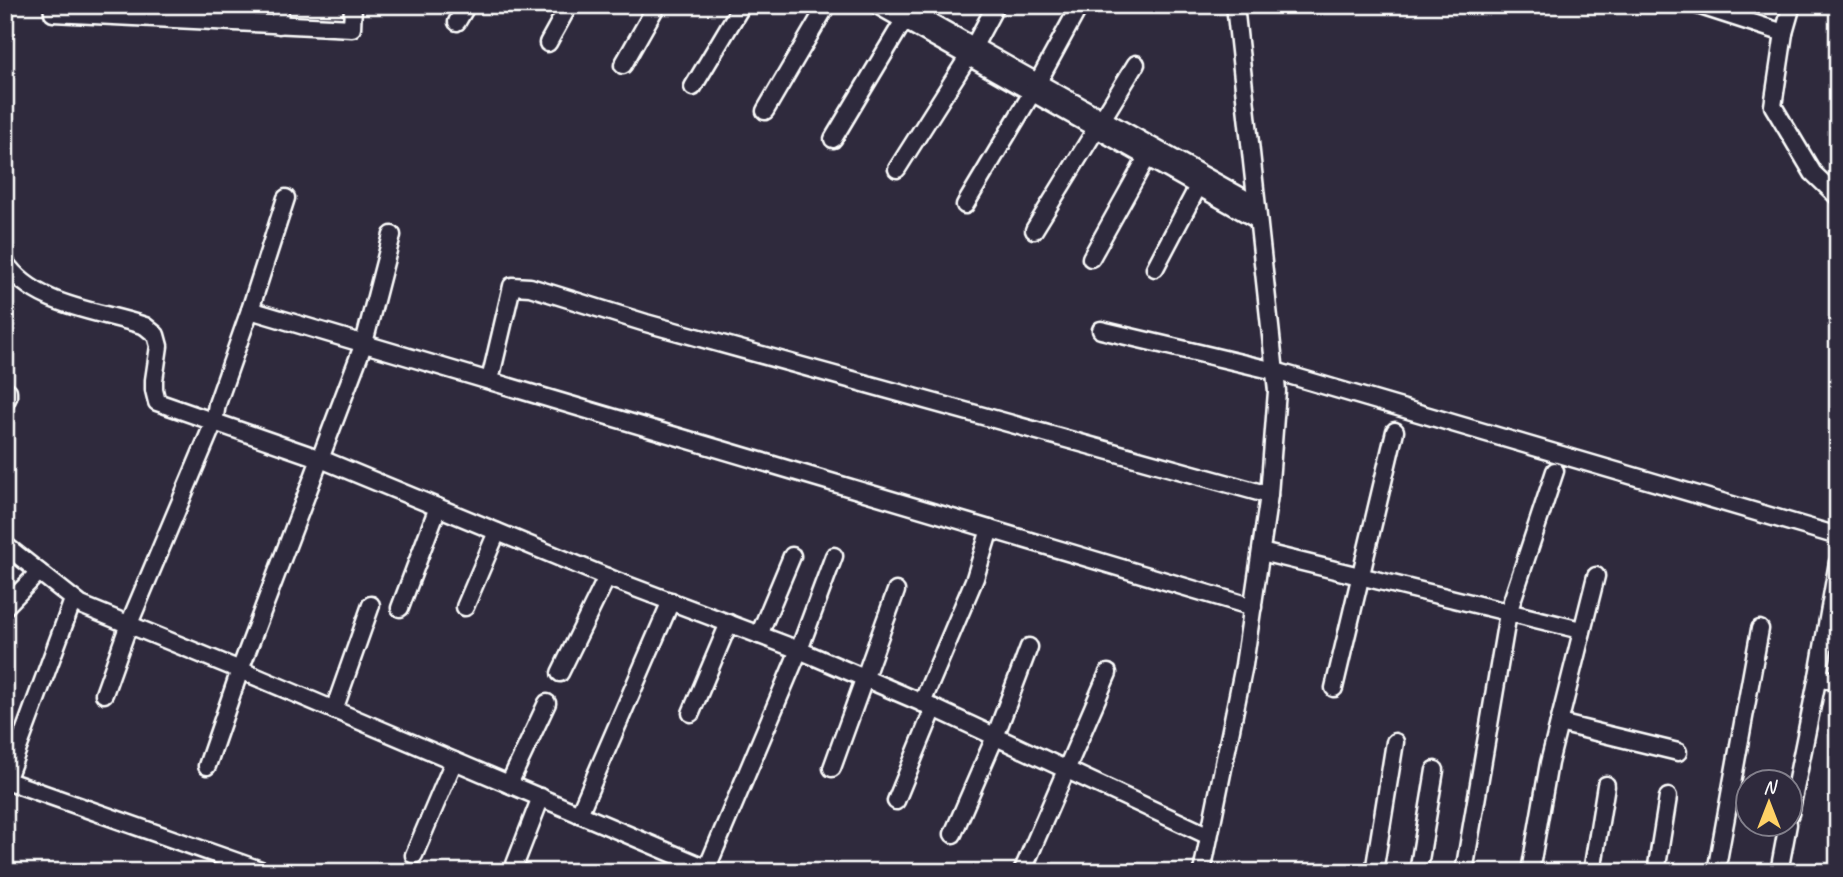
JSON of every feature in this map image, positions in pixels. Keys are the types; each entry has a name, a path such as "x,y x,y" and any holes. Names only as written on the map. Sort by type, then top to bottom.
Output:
{"street":[{"path":"52,5 53,13 204,13 279,25 352,28 353,5"},
{"path":"279,25 281,5"},
{"path":"457,22 467,5"},
{"path":"548,43 569,5"},
{"path":"623,65 657,5"},
{"path":"693,87 742,5"},
{"path":"765,111 827,5"},
{"path":"877,5 907,10 1035,88 1257,212"},
{"path":"897,169 971,51 996,5"},
{"path":"965,205 1035,88 1080,5"},
{"path":"1202,872 1244,665 1269,495 1277,391 1235,5"},
{"path":"1697,5 1784,33"},
{"path":"1792,5 1784,33 1773,106 1813,173 1838,197"},
{"path":"833,139 907,10"},
{"path":"1034,230 1136,64"},
{"path":"1091,258 1150,152"},
{"path":"1155,268 1200,181"},
{"path":"104,694 130,624 214,422 216,404 286,198"},
{"path":"206,766 364,343 392,235"},
{"path":"5,262 13,273 38,292 64,303 145,326 156,335 159,346 154,380 157,402 321,459 607,577 799,650 928,705 1209,836"},
{"path":"489,380 512,286 530,287 646,323 1269,495"},
{"path":"250,310 1252,607"},
{"path":"1101,330 1275,371 1838,536"},
{"path":"5,389 8,391 5,403"},
{"path":"1334,688 1395,431"},
{"path":"1464,872 1508,613 1555,471"},
{"path":"400,608 438,507"},
{"path":"896,802 990,529"},
{"path":"465,607 497,532"},
{"path":"5,545 81,606 130,624 541,797 687,866 711,870 834,556"},
{"path":"1261,552 1581,630"},
{"path":"760,635 792,556"},
{"path":"1799,768 1838,562"},
{"path":"5,607 39,572"},
{"path":"1530,872 1549,763 1596,576"},
{"path":"560,673 607,577"},
{"path":"832,768 897,590"},
{"path":"73,600 6,780 265,872"},
{"path":"579,814 671,601"},
{"path":"334,710 371,605"},
{"path":"691,713 729,623"},
{"path":"1716,872 1760,629"},
{"path":"953,834 995,737 1028,647"},
{"path":"1022,872 1108,673"},
{"path":"1818,676 1838,683"},
{"path":"509,784 547,703"},
{"path":"1559,723 1678,752"},
{"path":"1374,872 1395,742"},
{"path":"414,855 454,761"},
{"path":"1418,872 1435,771"},
{"path":"1592,872 1606,785"},
{"path":"512,872 541,797"},
{"path":"1656,872 1668,797"},
{"path":"1779,872 1785,838"}]}
